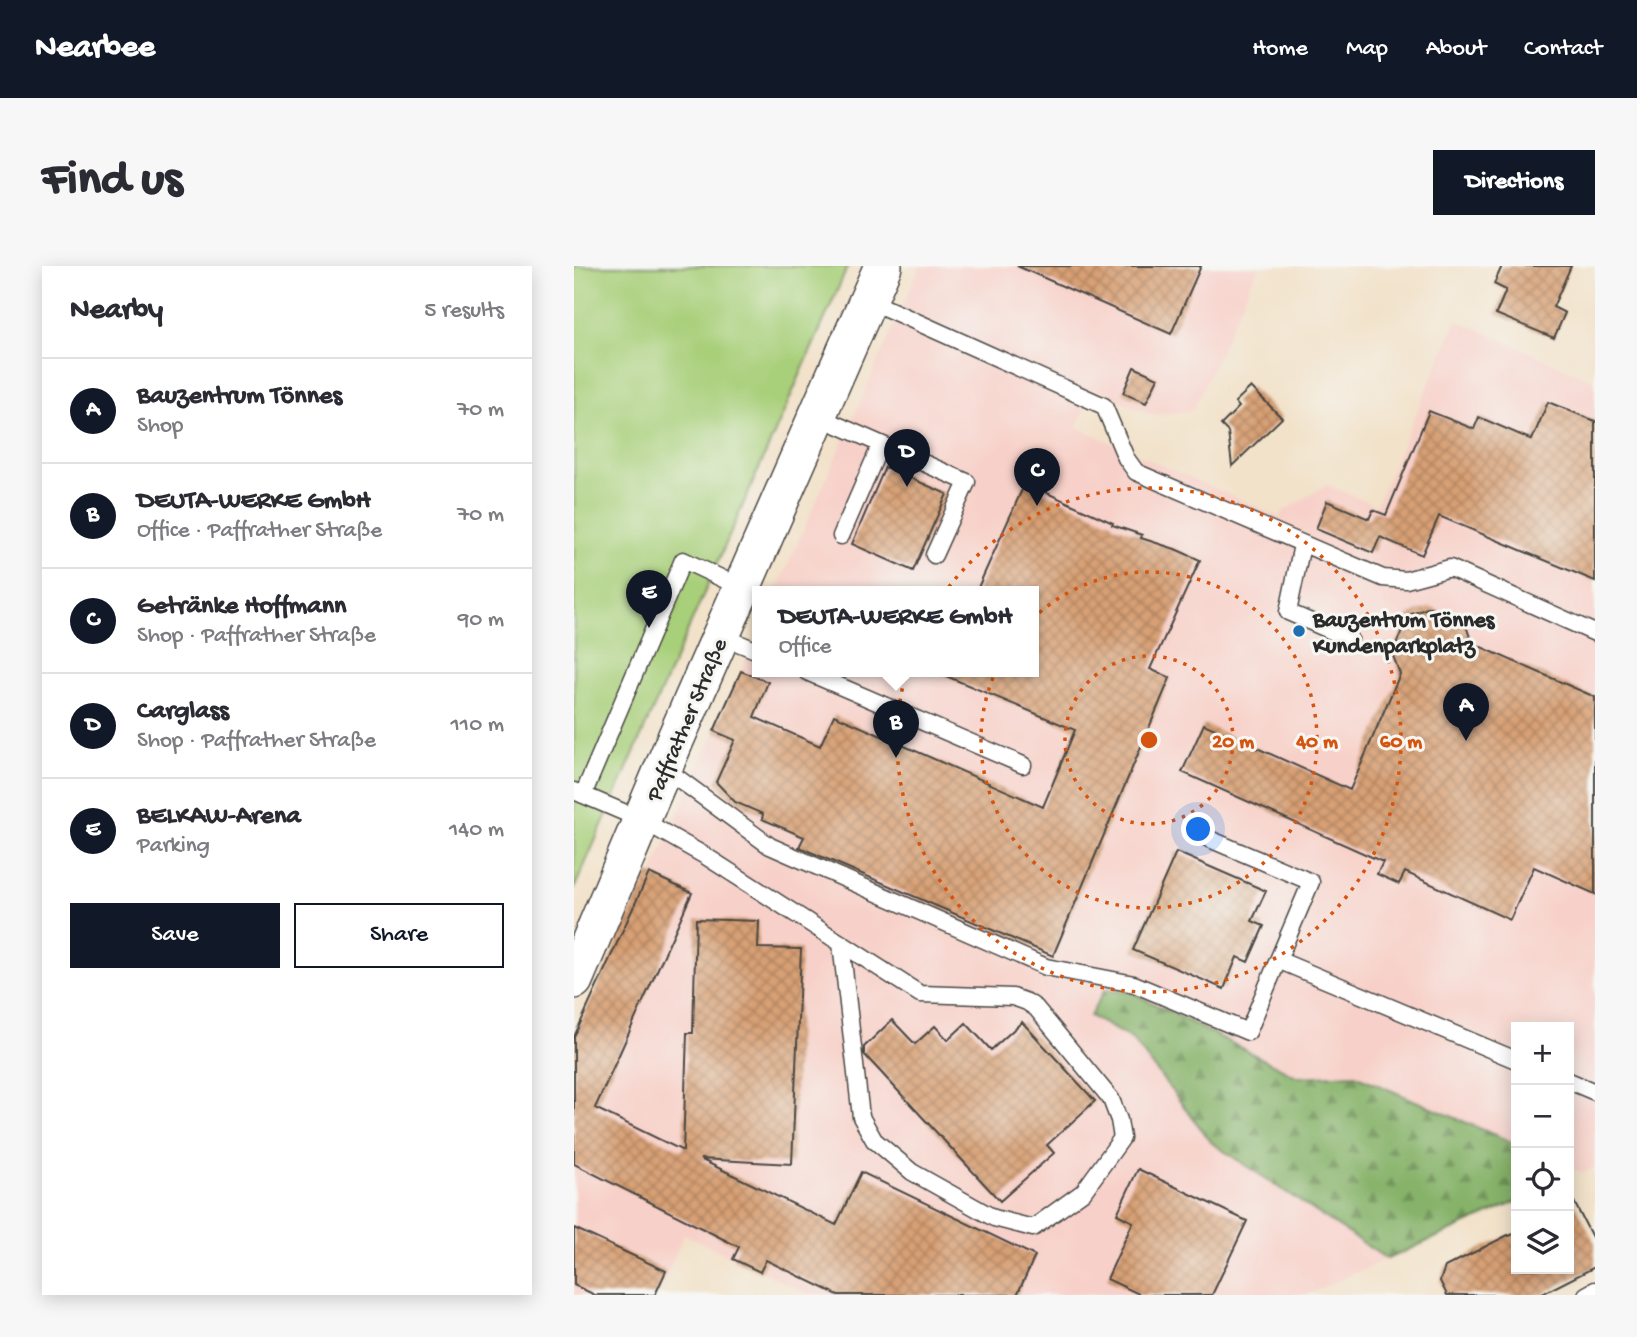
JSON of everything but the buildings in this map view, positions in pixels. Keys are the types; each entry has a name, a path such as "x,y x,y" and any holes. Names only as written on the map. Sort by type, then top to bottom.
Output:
{"street":[{"name":"Paffrather Straße","path":"574,980 883,266"}],"lane":[{"path":"868,300 1104,406 1126,458 1136,472 1392,580 1406,580 1450,568 1595,632"},
{"path":"817,416 967,482 934,555"},
{"path":"841,536 881,444"},
{"path":"1302,544 1288,612 1350,639"},
{"path":"742,588 683,560 578,793 642,820 707,857 841,943 920,994 1013,997 1035,1007 1111,1099 1119,1119 1122,1138 1083,1192 1033,1228 994,1218 912,1172 874,1140 861,1117 841,943"},
{"path":"721,636 752,649"},
{"path":"819,677 1023,765"},
{"path":"664,768 770,846 1046,967 1133,984 1248,1032 1311,882 1193,832"},
{"path":"1278,960 1511,1058"},
{"path":"1574,1083 1595,1092"},
{"path":"1586,1295 1595,1290"}],"shaded area":[{"path":"920,266 1259,266 1193,410 1152,415 1094,389 1076,427 1279,517 1283,511 1327,485 1376,505 1457,320 1595,381 1595,1167 1583,1173 1574,1169 1574,1022 1511,1022 1511,1142 1353,1074 1298,1077 1133,993 1090,1016 1132,1038 1212,1143 1387,1259 1306,1295 810,1295 684,1234 658,1295 574,1295 574,1049 752,647 752,677 1039,677 1039,586 779,586"}],"green space":[{"path":"574,266 848,266 574,889"},
{"path":"1105,989 1133,993 1298,1077 1353,1074 1511,1142 1511,1204 1387,1259 1212,1143 1132,1039 1090,1016"}],"place":[{"name":"Carglass","path":"907,487"},
{"name":"Getränke Hoffmann","path":"1037,506"},
{"name":"BELKAW-Arena","path":"649,628"},
{"name":"Bauzentrum Tönnes Kundenparkplatz","path":"1299,631"},
{"name":"Bauzentrum Tönnes","path":"1466,741"},
{"name":"DEUTA-WERKE GmbH","path":"896,758"}]}
